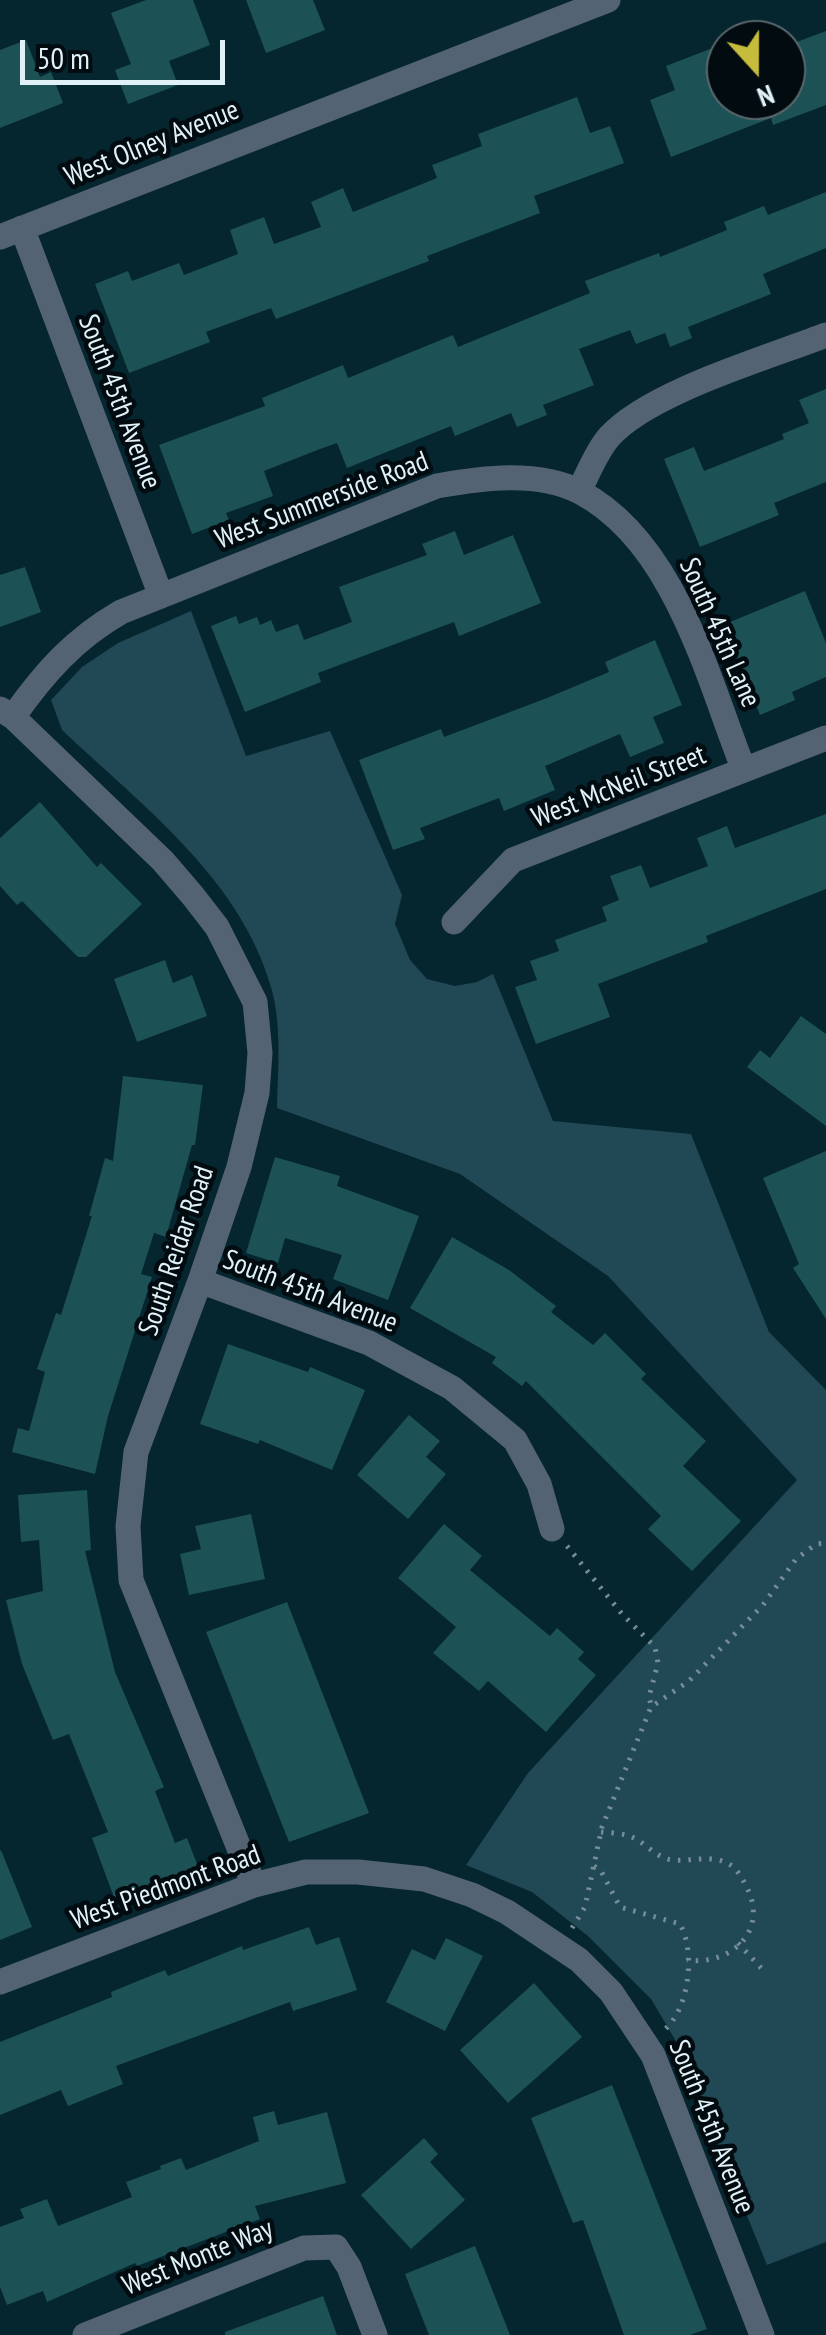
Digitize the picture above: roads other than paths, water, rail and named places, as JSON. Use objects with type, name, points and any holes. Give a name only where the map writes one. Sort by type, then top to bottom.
[{"type":"street","name":"West Olney Avenue","points":[[11,232],[608,0]]},
{"type":"street","name":"South 45th Avenue","points":[[11,232],[161,596]]},
{"type":"street","points":[[579,492],[607,439],[658,400],[826,335]]},
{"type":"street","name":"West Summerside Road","points":[[7,713],[91,630],[121,612],[436,486],[476,478],[518,478],[579,492]]},
{"type":"street","name":"South 45th Lane","points":[[579,492],[628,528],[661,570],[677,598],[744,770]]},
{"type":"street","name":"South Reidar Road","points":[[7,713],[183,884],[217,926],[254,1002],[260,1053],[257,1093],[239,1167],[136,1452],[128,1526],[131,1580],[254,1885]]},
{"type":"street","name":"West McNeil Street","points":[[454,922],[513,860],[826,738]]},
{"type":"street","name":"South 45th Avenue","points":[[200,1281],[369,1343],[452,1388],[516,1440],[539,1484],[552,1529]]},
{"type":"street","name":"West Piedmont Road","points":[[0,1982],[254,1885],[306,1872],[358,1872]]},
{"type":"street","name":"South 45th Avenue","points":[[358,1872],[424,1880],[472,1895],[507,1912],[579,1960],[611,1992],[653,2056],[762,2335]]},
{"type":"street","name":"West Monte Way","points":[[85,2335],[304,2248],[336,2247],[349,2266],[375,2335]]}]
